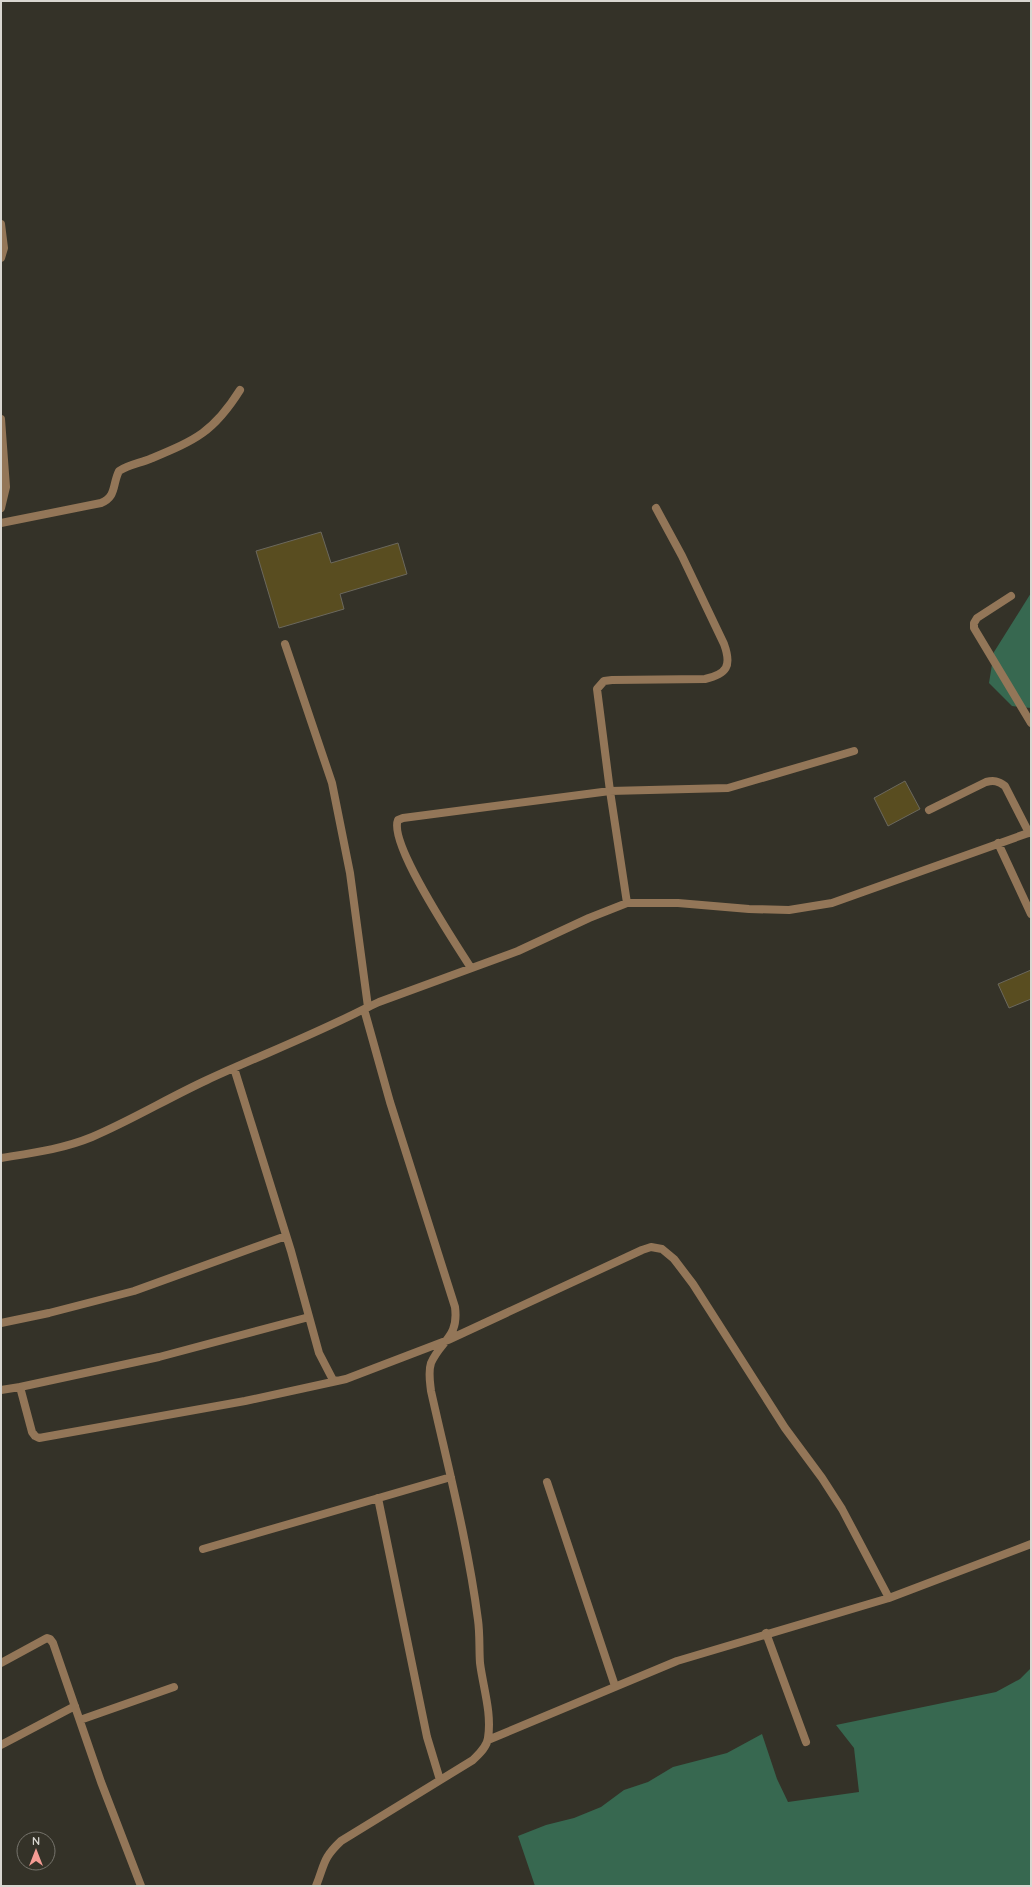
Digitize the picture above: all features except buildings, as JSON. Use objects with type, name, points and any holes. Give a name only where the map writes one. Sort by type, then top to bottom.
[{"type":"street","points":[[1,224],[4,248],[1,258]]},
{"type":"street","points":[[1,523],[101,503],[108,500],[112,495],[119,471],[182,446],[200,436],[215,424],[240,390]]},
{"type":"street","points":[[1,419],[6,487],[1,508]]},
{"type":"street","points":[[627,903],[597,689],[604,681],[612,680],[705,679],[716,676],[724,671],[728,663],[728,656],[724,644],[682,556],[656,508]]},
{"type":"street","points":[[1011,596],[977,618],[974,623],[974,628],[1031,723]]},
{"type":"street","points":[[285,644],[332,783],[350,873],[366,1008],[390,1102],[455,1307],[456,1316],[454,1330],[436,1354],[431,1364],[431,1391],[463,1533],[477,1614],[480,1663],[487,1707],[488,1740],[482,1751],[473,1760],[337,1845],[329,1852],[316,1886]]},
{"type":"street","points":[[471,968],[405,856],[397,834],[396,826],[398,820],[610,790],[728,788],[854,751]]},
{"type":"street","points":[[1,1158],[37,1152],[92,1137],[270,1051],[323,1030],[366,1008],[518,951],[589,918],[627,903],[678,903],[749,909],[789,910],[832,903],[1030,832],[1005,786],[993,780],[929,810]]},
{"type":"street","points":[[998,843],[1031,914]]},
{"type":"street","points":[[234,1068],[324,1364],[331,1377],[337,1381]]},
{"type":"street","points":[[1,1323],[134,1291],[286,1236]]},
{"type":"street","points":[[20,1387],[32,1432],[39,1438],[245,1401],[346,1379],[448,1340],[642,1250],[651,1247],[662,1249],[674,1259],[693,1284],[785,1428],[822,1478],[842,1509],[889,1598]]},
{"type":"street","points":[[1,1390],[159,1357],[309,1316]]},
{"type":"street","points":[[203,1549],[451,1477]]},
{"type":"street","points":[[547,1482],[615,1686]]},
{"type":"street","points":[[378,1498],[427,1737],[440,1780]]},
{"type":"street","points":[[488,1740],[677,1661],[766,1633],[889,1598],[1031,1544]]},
{"type":"street","points":[[766,1633],[806,1742]]},
{"type":"street","points":[[1,1663],[41,1640],[46,1638],[50,1639],[80,1720],[100,1782],[141,1886]]},
{"type":"street","points":[[80,1720],[174,1687]]},
{"type":"street","points":[[1,1745],[75,1706]]},
{"type":"green space","points":[[1031,593],[1031,708],[1012,706],[989,683],[994,652]]},
{"type":"green space","points":[[1031,1668],[1031,1886],[535,1886],[518,1836],[546,1825],[574,1818],[601,1807],[624,1790],[648,1782],[673,1767],[727,1753],[762,1734],[777,1779],[788,1802],[859,1792],[854,1748],[836,1725],[996,1692],[1020,1679]]}]
